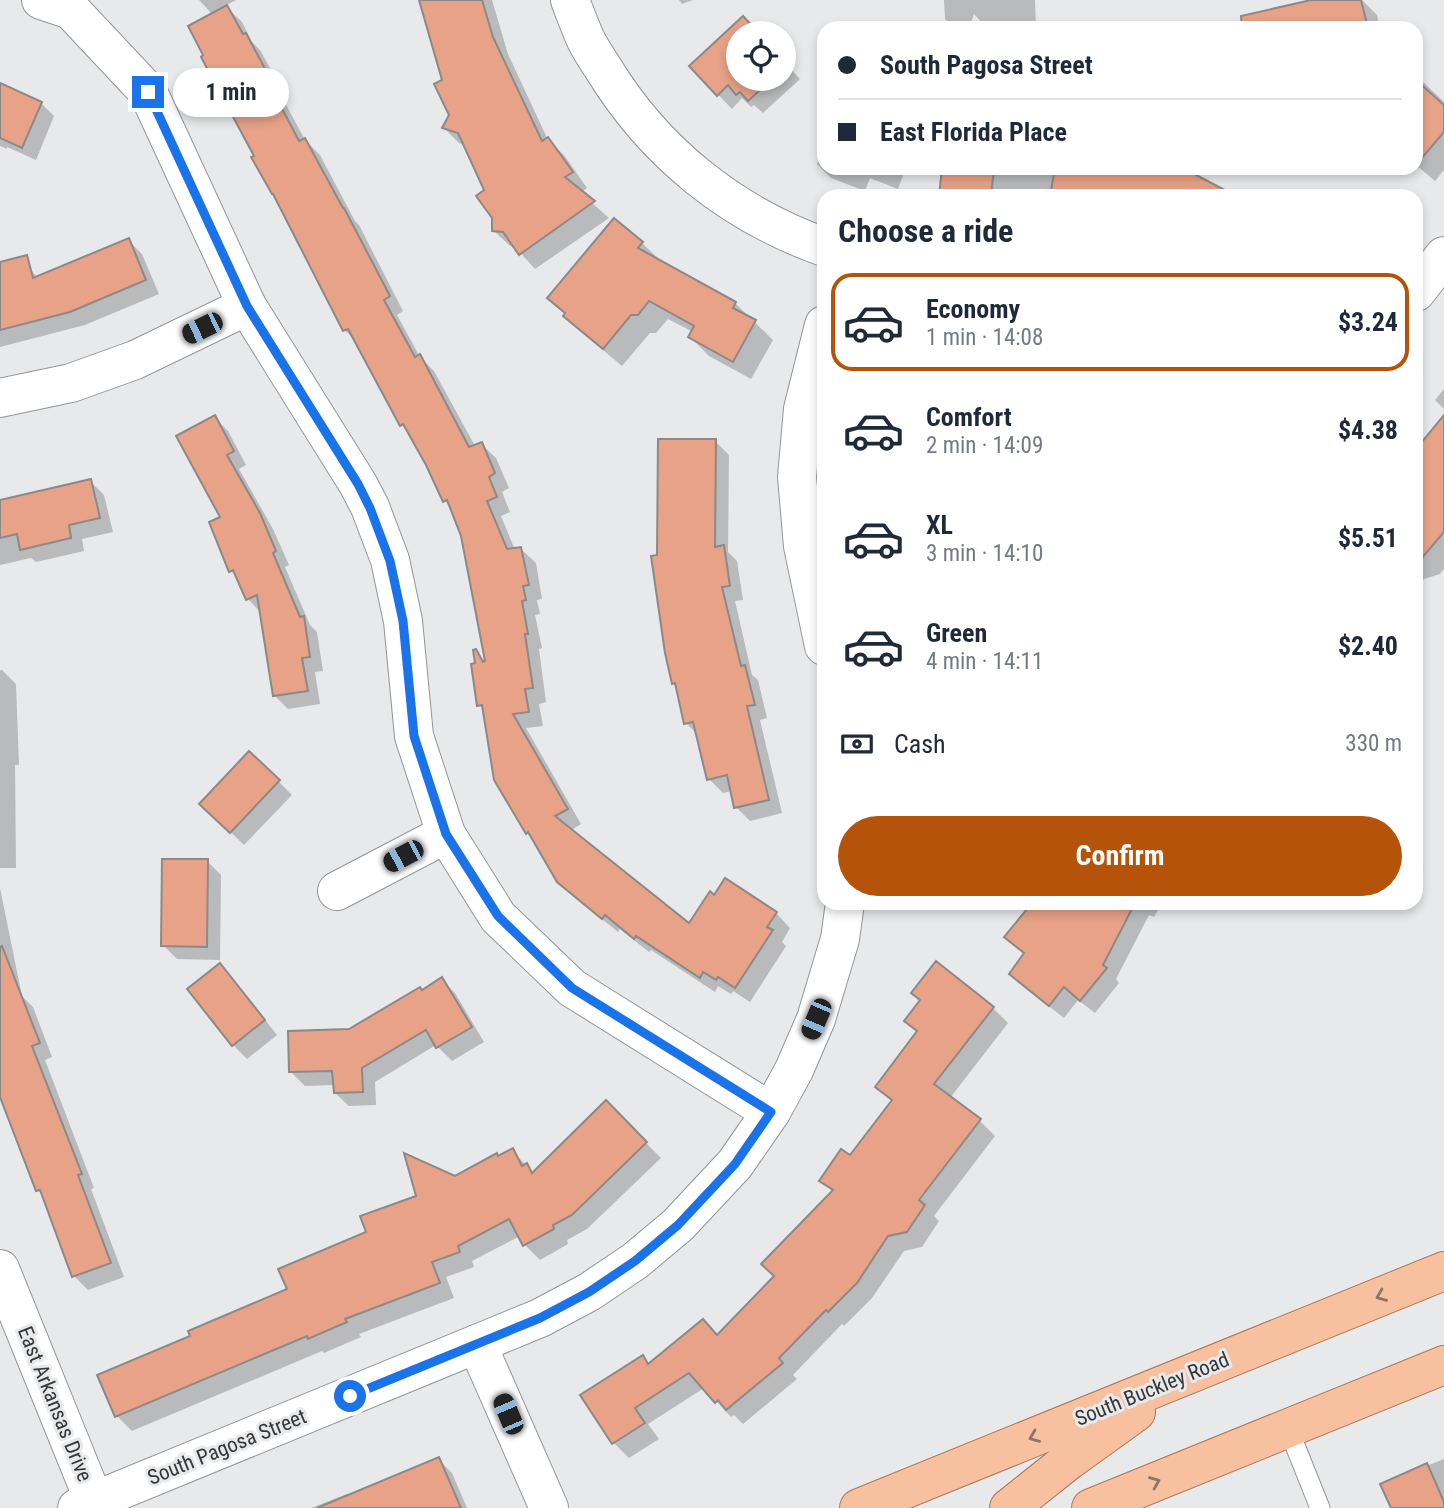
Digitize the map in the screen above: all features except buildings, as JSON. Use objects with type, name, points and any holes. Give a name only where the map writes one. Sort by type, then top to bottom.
[{"type":"main road","name":"South Buckley Road","points":[[859,1508],[920,1497],[1189,1374],[1444,1271]]},
{"type":"main road","points":[[1368,1396],[1444,1340]]},
{"type":"main road","points":[[1091,1508],[1444,1365]]},
{"type":"main road","points":[[1009,1508],[1068,1461],[1189,1374]]},
{"type":"street","points":[[41,0],[71,10],[148,92],[247,306],[358,484],[370,508],[390,561],[403,621],[414,736],[446,834],[498,916],[572,988],[771,1112]]},
{"type":"street","points":[[570,0],[587,41],[620,96],[662,146],[710,188],[765,222],[817,245]]},
{"type":"street","points":[[1423,283],[1444,256]]},
{"type":"street","points":[[0,398],[71,383],[135,360],[247,306]]},
{"type":"street","points":[[817,353],[803,409],[797,477],[803,546],[817,613]]},
{"type":"street","points":[[337,891],[446,834]]},
{"type":"street","name":"South Pagosa Street","points":[[85,1504],[540,1318],[589,1292],[635,1261],[678,1225],[735,1164],[771,1112],[794,1070],[816,1019],[840,939],[844,910]]},
{"type":"street","name":"East Arkansas Drive","points":[[0,1269],[85,1504]]},
{"type":"street","points":[[477,1344],[549,1508]]},
{"type":"lane","points":[[1288,1428],[1320,1508]]},
{"type":"route","points":[[148,92],[247,306],[358,484],[370,508],[390,561],[403,621],[414,736],[446,834],[498,916],[572,988],[771,1112],[735,1164],[678,1225],[635,1261],[589,1292],[540,1318],[350,1396]]}]
